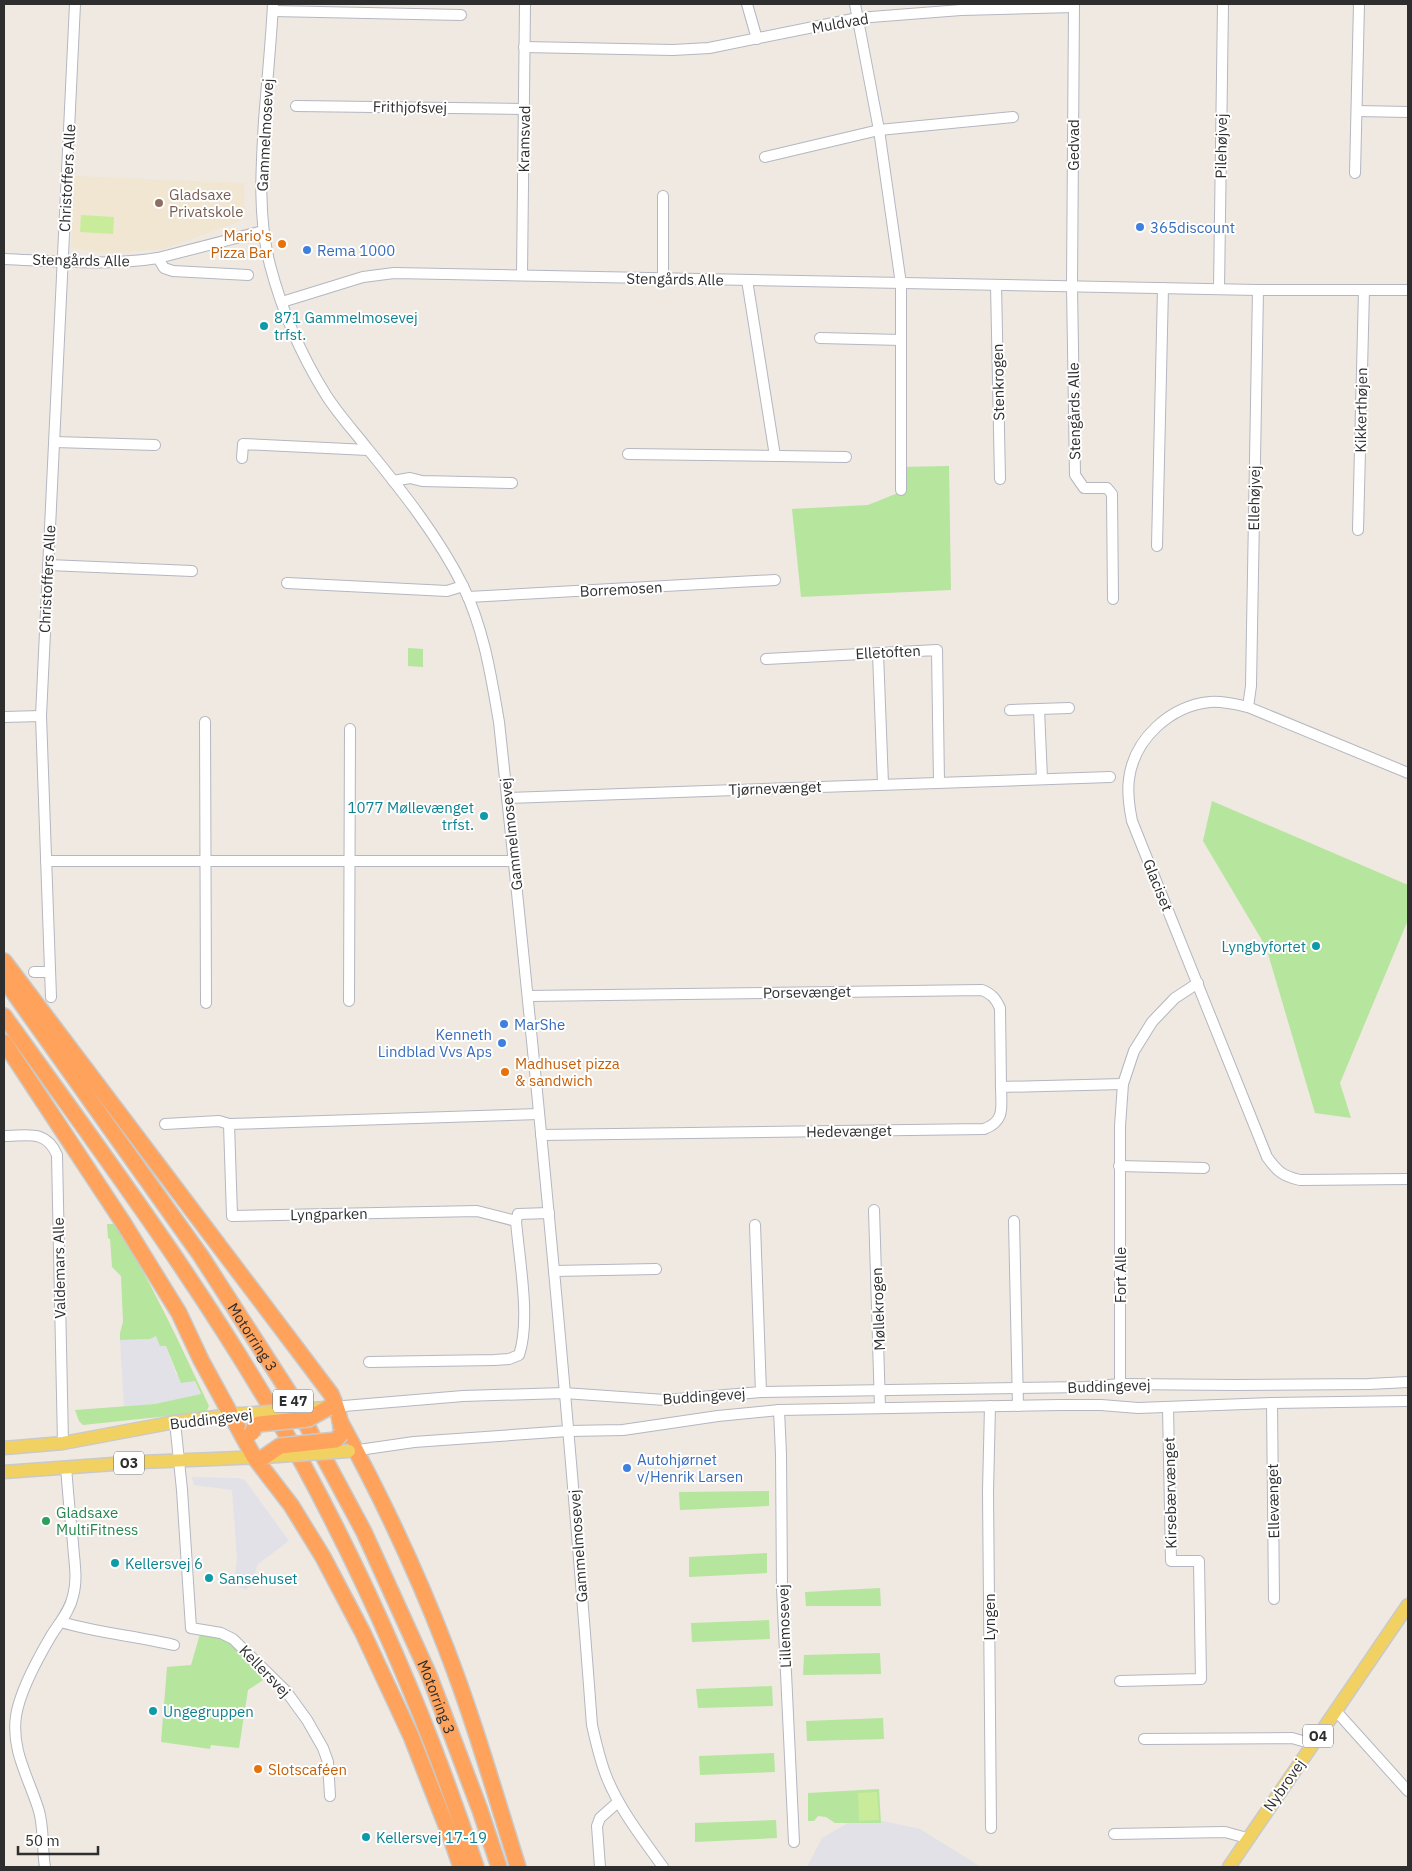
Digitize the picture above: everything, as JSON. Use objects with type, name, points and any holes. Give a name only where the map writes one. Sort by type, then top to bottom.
[{"type":"highway","points":[[4,961],[331,1394],[337,1418],[415,1573],[446,1648],[468,1709],[518,1867]]},
{"type":"highway","name":"Motorring 3","points":[[4,979],[201,1256],[290,1394],[364,1532],[429,1675],[480,1810],[499,1867]]},
{"type":"highway","name":"Motorring 3","points":[[4,1016],[164,1239],[232,1344],[303,1465],[355,1567],[406,1678],[453,1796],[476,1867]]},
{"type":"highway","points":[[4,1042],[124,1224],[179,1313],[201,1360],[237,1415],[259,1457],[323,1557],[363,1634],[411,1736],[461,1867]]},
{"type":"highway","points":[[259,1457],[252,1433],[255,1426],[259,1424],[337,1418]]},
{"type":"highway","points":[[259,1457],[280,1446],[336,1440],[337,1418]]},
{"type":"main road","name":"Buddingevej","points":[[4,1448],[63,1443],[175,1422],[237,1415],[337,1418]]},
{"type":"main road","name":"Buddingevej","points":[[4,1472],[352,1451]]},
{"type":"main road","name":"Nybrovej","points":[[1229,1867],[1247,1838],[1408,1608]]},
{"type":"street","name":"Christoffers Alle","points":[[51,996],[41,716],[75,4]]},
{"type":"street","name":"Kramsvad","points":[[522,275],[525,4]]},
{"type":"street","points":[[747,4],[757,38]]},
{"type":"street","points":[[855,4],[880,130],[901,284],[901,490]]},
{"type":"street","name":"Pilehøjvej","points":[[1218,289],[1224,4]]},
{"type":"street","points":[[1355,173],[1359,4]]},
{"type":"street","name":"Muldvad","points":[[524,47],[677,50],[709,48],[858,18],[961,10],[1074,6]]},
{"type":"street","name":"Gedvad","points":[[1072,286],[1074,6]]},
{"type":"street","points":[[273,8],[460,15]]},
{"type":"street","name":"Gammelmosevej","points":[[273,8],[260,179],[263,230],[270,265],[282,302],[301,349],[326,395],[430,530],[463,586],[483,640],[491,672],[499,722],[528,996],[554,1271],[592,1725],[598,1754],[618,1802],[663,1867]]},
{"type":"street","name":"Frithjofsvej","points":[[296,106],[524,109]]},
{"type":"street","points":[[1356,111],[1408,112]]},
{"type":"street","points":[[765,157],[880,130],[1014,117]]},
{"type":"street","points":[[663,196],[663,278]]},
{"type":"street","name":"Stengårds Alle","points":[[4,258],[110,264],[158,258],[263,230]]},
{"type":"street","points":[[158,258],[164,268],[173,271],[248,275]]},
{"type":"street","name":"Stengårds Alle","points":[[282,302],[363,277],[394,273],[1258,290],[1408,290]]},
{"type":"street","points":[[747,280],[775,456]]},
{"type":"street","name":"Stenkrogen","points":[[996,285],[1000,479]]},
{"type":"street","name":"Stengårds Alle","points":[[1072,286],[1075,475],[1084,488],[1107,488],[1112,494],[1113,599]]},
{"type":"street","points":[[1157,546],[1163,288]]},
{"type":"street","name":"Ellehøjvej","points":[[1248,706],[1251,686],[1258,290]]},
{"type":"street","name":"Kikkerthøjen","points":[[1358,530],[1364,290]]},
{"type":"street","points":[[820,338],[901,340]]},
{"type":"street","points":[[55,442],[155,445]]},
{"type":"street","points":[[242,458],[243,444],[368,450]]},
{"type":"street","points":[[628,454],[846,458]]},
{"type":"street","points":[[393,482],[410,478],[422,481],[512,483]]},
{"type":"street","points":[[48,565],[192,571]]},
{"type":"street","name":"Borremosen","points":[[468,597],[775,580]]},
{"type":"street","points":[[288,583],[447,591],[463,586]]},
{"type":"street","name":"Elletoften","points":[[766,659],[937,650],[939,782]]},
{"type":"street","points":[[878,653],[883,784]]},
{"type":"street","name":"Glaciset","points":[[1408,773],[1248,706],[1229,702],[1209,702],[1190,706],[1156,726],[1144,741],[1134,759],[1129,778],[1128,799],[1132,820],[1267,1157],[1276,1169],[1287,1177],[1300,1180],[1408,1179]]},
{"type":"street","points":[[1010,710],[1069,708]]},
{"type":"street","points":[[1039,709],[1042,779]]},
{"type":"street","points":[[4,717],[41,716]]},
{"type":"street","points":[[206,722],[206,1003]]},
{"type":"street","points":[[349,1001],[350,729]]},
{"type":"street","name":"Tjørnevænget","points":[[507,798],[1110,777]]},
{"type":"street","points":[[46,861],[514,861]]},
{"type":"street","points":[[34,972],[50,972]]},
{"type":"street","name":"Fort Alle","points":[[1120,1384],[1120,1126],[1123,1084],[1134,1051],[1152,1022],[1175,998],[1198,983]]},
{"type":"street","name":"Porsevænget","points":[[528,996],[982,990],[990,993],[996,999],[1000,1008],[1001,1087]]},
{"type":"street","points":[[1001,1087],[1123,1084]]},
{"type":"street","name":"Hedevænget","points":[[541,1135],[984,1129],[993,1126],[999,1120],[1001,1112],[1001,1087]]},
{"type":"street","points":[[165,1124],[219,1121],[230,1124],[539,1114]]},
{"type":"street","name":"Lyngparken","points":[[230,1124],[232,1216],[477,1210],[516,1221]]},
{"type":"street","name":"Valdemars Alle","points":[[4,1136],[40,1136],[50,1142],[57,1155],[63,1443]]},
{"type":"street","points":[[1120,1166],[1204,1168]]},
{"type":"street","name":"Møllekrogen","points":[[874,1210],[880,1407]]},
{"type":"street","points":[[369,1362],[494,1360],[510,1359],[519,1355],[523,1344],[523,1302],[516,1221],[518,1214],[548,1212]]},
{"type":"street","points":[[1014,1222],[1018,1406]]},
{"type":"street","points":[[755,1225],[761,1392]]},
{"type":"street","points":[[554,1271],[656,1269]]},
{"type":"street","name":"Buddingevej","points":[[337,1418],[463,1396],[564,1393],[665,1400],[761,1392],[1018,1389],[1120,1384],[1272,1385],[1408,1382]]},
{"type":"street","name":"Buddingevej","points":[[352,1451],[414,1442],[568,1431],[623,1430],[718,1416],[779,1410],[1101,1405],[1138,1408],[1272,1403],[1408,1401]]},
{"type":"street","name":"Ellevænget","points":[[1272,1403],[1274,1599]]},
{"type":"street","name":"Lyngen","points":[[990,1406],[988,1491],[991,1828]]},
{"type":"street","name":"Kirsebærvænget","points":[[1120,1681],[1201,1680],[1199,1560],[1171,1561],[1168,1407]]},
{"type":"street","name":"Lillemosevej","points":[[779,1410],[782,1588],[794,1842]]},
{"type":"street","name":"Kellersvej","points":[[175,1422],[191,1628],[221,1633],[233,1638],[286,1691],[307,1720],[323,1748],[328,1762],[330,1796]]},
{"type":"street","points":[[45,1867],[40,1812],[18,1755],[15,1734],[16,1715],[22,1696],[36,1664],[52,1634],[61,1622],[73,1597],[76,1578],[66,1467]]},
{"type":"street","points":[[61,1622],[82,1629],[144,1638],[174,1645]]},
{"type":"street","points":[[1336,1711],[1408,1791]]},
{"type":"street","points":[[1144,1739],[1292,1738],[1313,1744]]},
{"type":"street","points":[[600,1867],[597,1826],[600,1818],[618,1802]]},
{"type":"street","points":[[1114,1834],[1226,1832],[1247,1838]]},
{"type":"shaded area","name":"Gladsaxe Privatskole","points":[[74,176],[244,183],[245,218],[163,249],[107,253],[71,248]]},
{"type":"shaded area","points":[[156,1336],[166,1346],[176,1374],[195,1381],[201,1395],[155,1404],[124,1407],[120,1340],[149,1339]]},
{"type":"shaded area","points":[[192,1477],[239,1478],[245,1480],[289,1541],[258,1564],[250,1586],[246,1590],[240,1588],[235,1576],[237,1559],[232,1490],[194,1485]]},
{"type":"shaded area","points":[[860,1816],[920,1829],[981,1867],[807,1867],[822,1838]]},
{"type":"green space","points":[[81,215],[114,217],[113,234],[80,232]]},
{"type":"green space","points":[[949,466],[951,590],[801,597],[792,509],[868,505],[898,493],[898,467]]},
{"type":"green space","points":[[408,648],[423,649],[423,667],[408,666]]},
{"type":"green space","points":[[1212,801],[1408,885],[1408,920],[1340,1083],[1351,1118],[1315,1113],[1266,947],[1203,841]]},
{"type":"green space","points":[[107,1224],[115,1224],[153,1290],[209,1406],[206,1412],[83,1425],[79,1421],[75,1410],[155,1404],[201,1394],[195,1381],[181,1383],[166,1346],[160,1346],[156,1336],[150,1339],[120,1340],[123,1322],[121,1276],[112,1267]]},
{"type":"green space","points":[[769,1491],[769,1506],[680,1510],[679,1492]]},
{"type":"green space","points":[[767,1553],[767,1573],[689,1577],[689,1557]]},
{"type":"green space","points":[[880,1588],[881,1606],[806,1606],[805,1592]]},
{"type":"green space","points":[[769,1620],[770,1639],[692,1642],[691,1623]]},
{"type":"green space","points":[[200,1634],[228,1640],[260,1671],[263,1680],[248,1690],[239,1748],[211,1745],[210,1749],[161,1742],[167,1667],[191,1665]]},
{"type":"green space","points":[[880,1653],[881,1674],[803,1675],[804,1655]]},
{"type":"green space","points":[[772,1686],[773,1706],[698,1708],[696,1689]]},
{"type":"green space","points":[[883,1718],[884,1739],[807,1741],[806,1721]]},
{"type":"green space","points":[[774,1753],[775,1772],[700,1775],[699,1756]]},
{"type":"green space","points":[[879,1789],[881,1823],[835,1823],[826,1817],[818,1816],[814,1821],[808,1821],[808,1793]]},
{"type":"green space","points":[[877,1792],[879,1820],[859,1821],[858,1793]]},
{"type":"green space","points":[[776,1820],[777,1838],[695,1842],[695,1823]]},
{"type":"place","name":"Gladsaxe Privatskole","points":[[159,203]]},
{"type":"place","name":"365discount","points":[[1140,227]]},
{"type":"place","name":"Mario's Pizza Bar","points":[[282,244]]},
{"type":"place","name":"Rema 1000","points":[[307,250]]},
{"type":"place","name":"871 Gammelmosevej trfst.","points":[[264,326]]},
{"type":"place","name":"1077 Møllevænget trfst.","points":[[484,816]]},
{"type":"place","name":"Lyngbyfortet","points":[[1316,946]]},
{"type":"place","name":"MarShe","points":[[504,1024]]},
{"type":"place","name":"Kenneth Lindblad Vvs Aps","points":[[502,1043]]},
{"type":"place","name":"Madhuset pizza & sandwich","points":[[505,1072]]},
{"type":"place","name":"Autohjørnet v/Henrik Larsen","points":[[627,1468]]},
{"type":"place","name":"Gladsaxe MultiFitness","points":[[46,1521]]},
{"type":"place","name":"Kellersvej 6","points":[[115,1563]]},
{"type":"place","name":"Sansehuset","points":[[209,1578]]},
{"type":"place","name":"Ungegruppen","points":[[153,1711]]},
{"type":"place","name":"Slotscaféen","points":[[258,1769]]},
{"type":"place","name":"Kellersvej 17-19","points":[[366,1837]]}]
